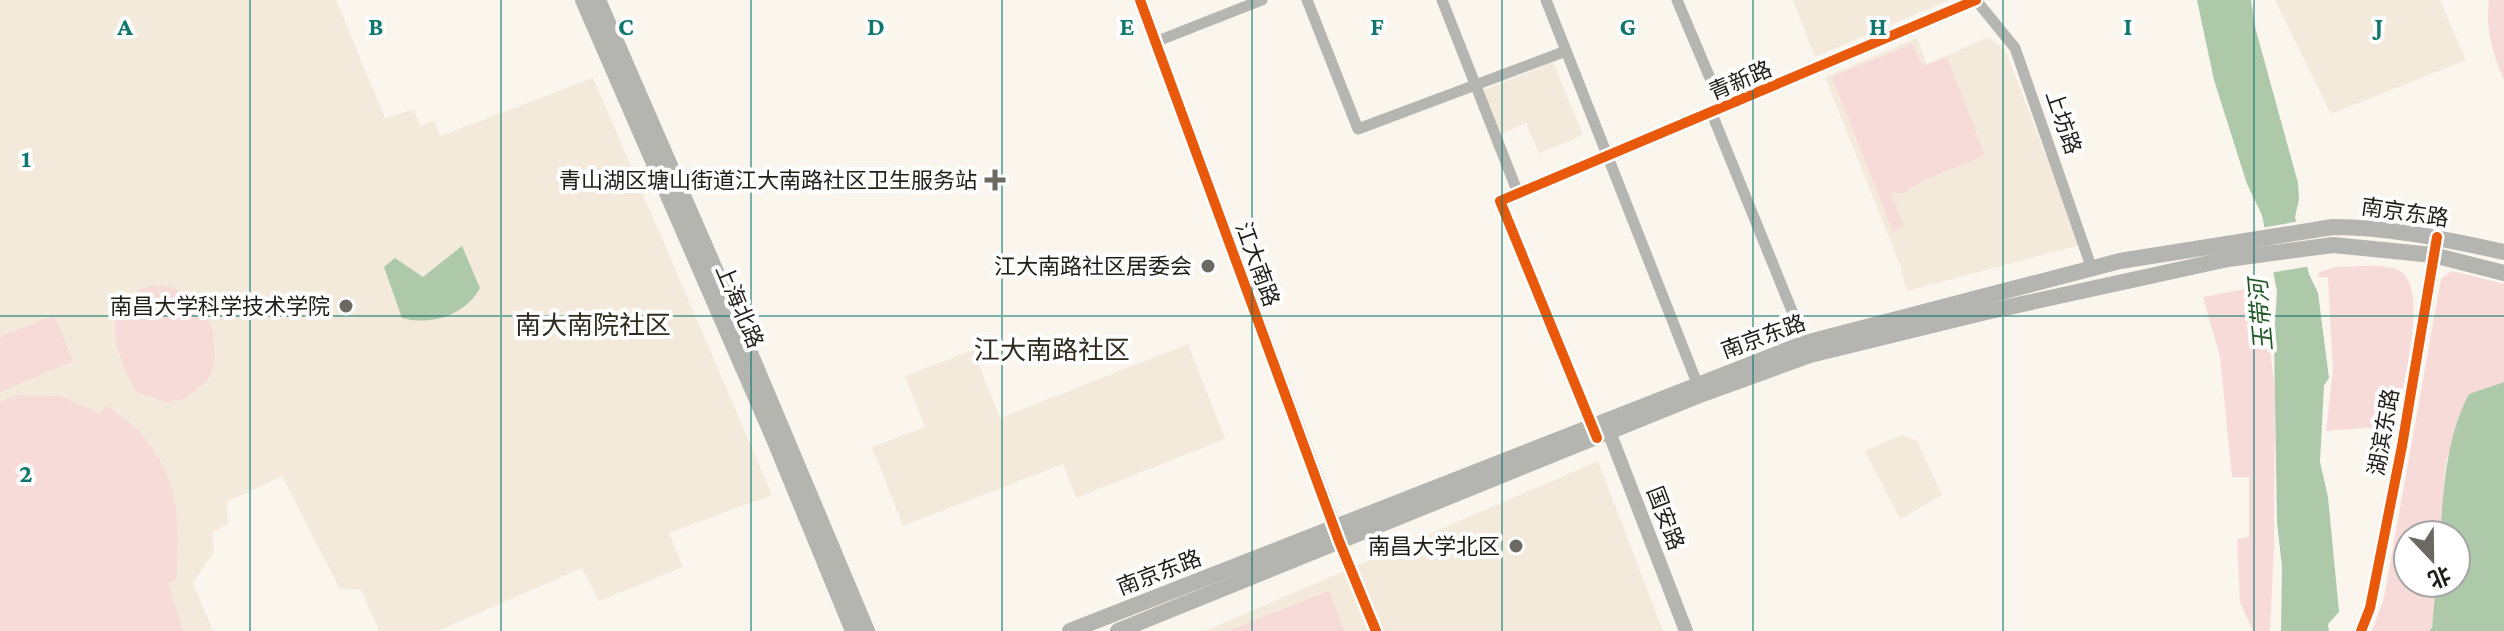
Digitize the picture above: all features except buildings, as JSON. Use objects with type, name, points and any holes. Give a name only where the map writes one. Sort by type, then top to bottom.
[{"type":"main road","name":"上海北路","points":[[583,0],[774,439],[853,631]]},
{"type":"main road","name":"上海北路","points":[[598,0],[867,631]]},
{"type":"main road","name":"南京东路","points":[[1601,429],[1697,383],[1805,343],[2120,261],[2304,231],[2359,227],[2437,237],[2504,252]]},
{"type":"main road","name":"南京东路","points":[[1070,631],[1337,534],[1601,429],[1810,355],[1986,312],[2228,259],[2307,248],[2333,245],[2433,255],[2504,273]]},
{"type":"main road","name":"南京东路","points":[[1118,631],[1337,534]]},
{"type":"street","name":"江大南路","points":[[1140,0],[1337,534]]},
{"type":"street","points":[[1155,42],[1262,0]]},
{"type":"street","points":[[1307,0],[1358,129],[1566,51]]},
{"type":"street","points":[[1442,0],[1518,193],[1500,201],[1601,429]]},
{"type":"street","points":[[1546,0],[1697,383]]},
{"type":"street","points":[[1677,0],[1805,343]]},
{"type":"street","name":"青新路","points":[[1518,193],[1976,0]]},
{"type":"street","name":"上坊路","points":[[1976,0],[2015,48],[2092,269]]},
{"type":"street","name":"湖滨东路","points":[[2361,631],[2370,608],[2402,446],[2437,237]]},
{"type":"street","name":"国安路","points":[[1601,429],[1686,631]]},
{"type":"street","points":[[1337,534],[1376,631]]},
{"type":"shaded area","name":"南昌大学科学技术学院","points":[[0,0],[336,0],[385,118],[414,109],[420,126],[434,120],[440,136],[593,78],[772,495],[669,533],[683,567],[599,601],[582,568],[438,631],[379,631],[361,590],[340,589],[282,476],[227,502],[228,523],[212,533],[214,552],[193,583],[213,631],[0,631]]},
{"type":"shaded area","points":[[1793,0],[1949,0],[1815,57]]},
{"type":"shaded area","points":[[2197,0],[2251,0],[2255,27],[2298,183],[2299,199],[2295,217],[2309,274],[2318,293],[2329,378],[2324,385],[2320,462],[2328,497],[2339,612],[2328,624],[2329,631],[2281,631],[2282,567],[2277,522],[2274,339],[2277,291],[2262,215],[2247,184],[2214,80]]},
{"type":"shaded area","points":[[2275,0],[2440,0],[2466,60],[2331,114]]},
{"type":"shaded area","points":[[2489,0],[2504,0],[2504,80],[2491,41]]},
{"type":"shaded area","points":[[1989,37],[2006,52],[2080,245],[1907,291],[1900,265],[1825,77],[1917,38],[1927,64]]},
{"type":"shaded area","points":[[1912,44],[1923,66],[1947,57],[1985,155],[1927,179],[1903,193],[1891,192],[1904,227],[1893,232],[1832,77]]},
{"type":"shaded area","points":[[1553,62],[1583,135],[1539,153],[1526,123],[1497,135],[1479,92]]},
{"type":"shaded area","points":[[462,246],[480,288],[474,297],[447,316],[425,320],[402,318],[384,267],[395,258],[423,277]]},
{"type":"shaded area","points":[[2334,267],[2389,267],[2407,278],[2412,293],[2412,337],[2397,417],[2391,426],[2326,431],[2333,371],[2328,277],[2319,277],[2318,273]]},
{"type":"shaded area","points":[[2452,271],[2504,284],[2504,382],[2469,394],[2446,462],[2441,519],[2398,519],[2441,279]]},
{"type":"shaded area","points":[[152,285],[173,287],[205,314],[213,330],[215,362],[208,380],[185,399],[165,402],[135,391],[121,360],[115,330],[116,316],[122,304],[134,293]]},
{"type":"shaded area","points":[[2262,286],[2275,390],[2274,547],[2270,631],[2253,631],[2240,602],[2237,539],[2249,537],[2249,477],[2232,477],[2220,356],[2203,297]]},
{"type":"shaded area","points":[[54,315],[73,361],[0,392],[0,337]]},
{"type":"shaded area","points":[[1188,344],[1225,439],[1076,498],[1063,464],[903,526],[872,447],[925,427],[905,376],[973,350],[1000,418]]},
{"type":"shaded area","points":[[2504,382],[2504,631],[2429,631],[2432,628],[2435,599],[2472,599],[2472,519],[2441,519],[2447,463],[2455,428],[2469,394]]},
{"type":"shaded area","points":[[18,395],[60,396],[100,413],[107,405],[137,429],[157,455],[166,472],[176,506],[176,580],[168,583],[183,631],[0,631],[0,402]]},
{"type":"shaded area","points":[[1901,435],[1917,441],[1942,495],[1900,519],[1865,451]]},
{"type":"shaded area","name":"南昌大学北区","points":[[1598,461],[1663,631],[1205,631]]},
{"type":"shaded area","points":[[2392,553],[2392,599],[2435,599],[2432,628],[2429,631],[2372,631],[2384,598]]},
{"type":"shaded area","points":[[1329,591],[1344,631],[1228,631]]},
{"type":"pier","points":[[2300,221],[2311,266],[2269,273],[2261,228]]},
{"type":"cycle path","points":[[1140,0],[1339,541],[1376,631]]},
{"type":"cycle path","points":[[1597,438],[1500,201],[1976,0]]},
{"type":"cycle path","points":[[2361,631],[2370,608],[2402,446],[2437,237]]},
{"type":"place","name":"青山湖区塘山街道江大南路社区卫生服务站","points":[[995,180]]},
{"type":"place","name":"江大南路社区居委会","points":[[1208,266]]},
{"type":"place","name":"南昌大学科学技术学院","points":[[346,306]]},
{"type":"place","name":"南昌大学北区","points":[[1516,546]]},
{"type":"district","name":"南大南院社区","points":[[593,325]]},
{"type":"district","name":"江大南路社区","points":[[1052,350]]},
{"type":"water label","name":"玉带河","points":[[2261,315]]}]
